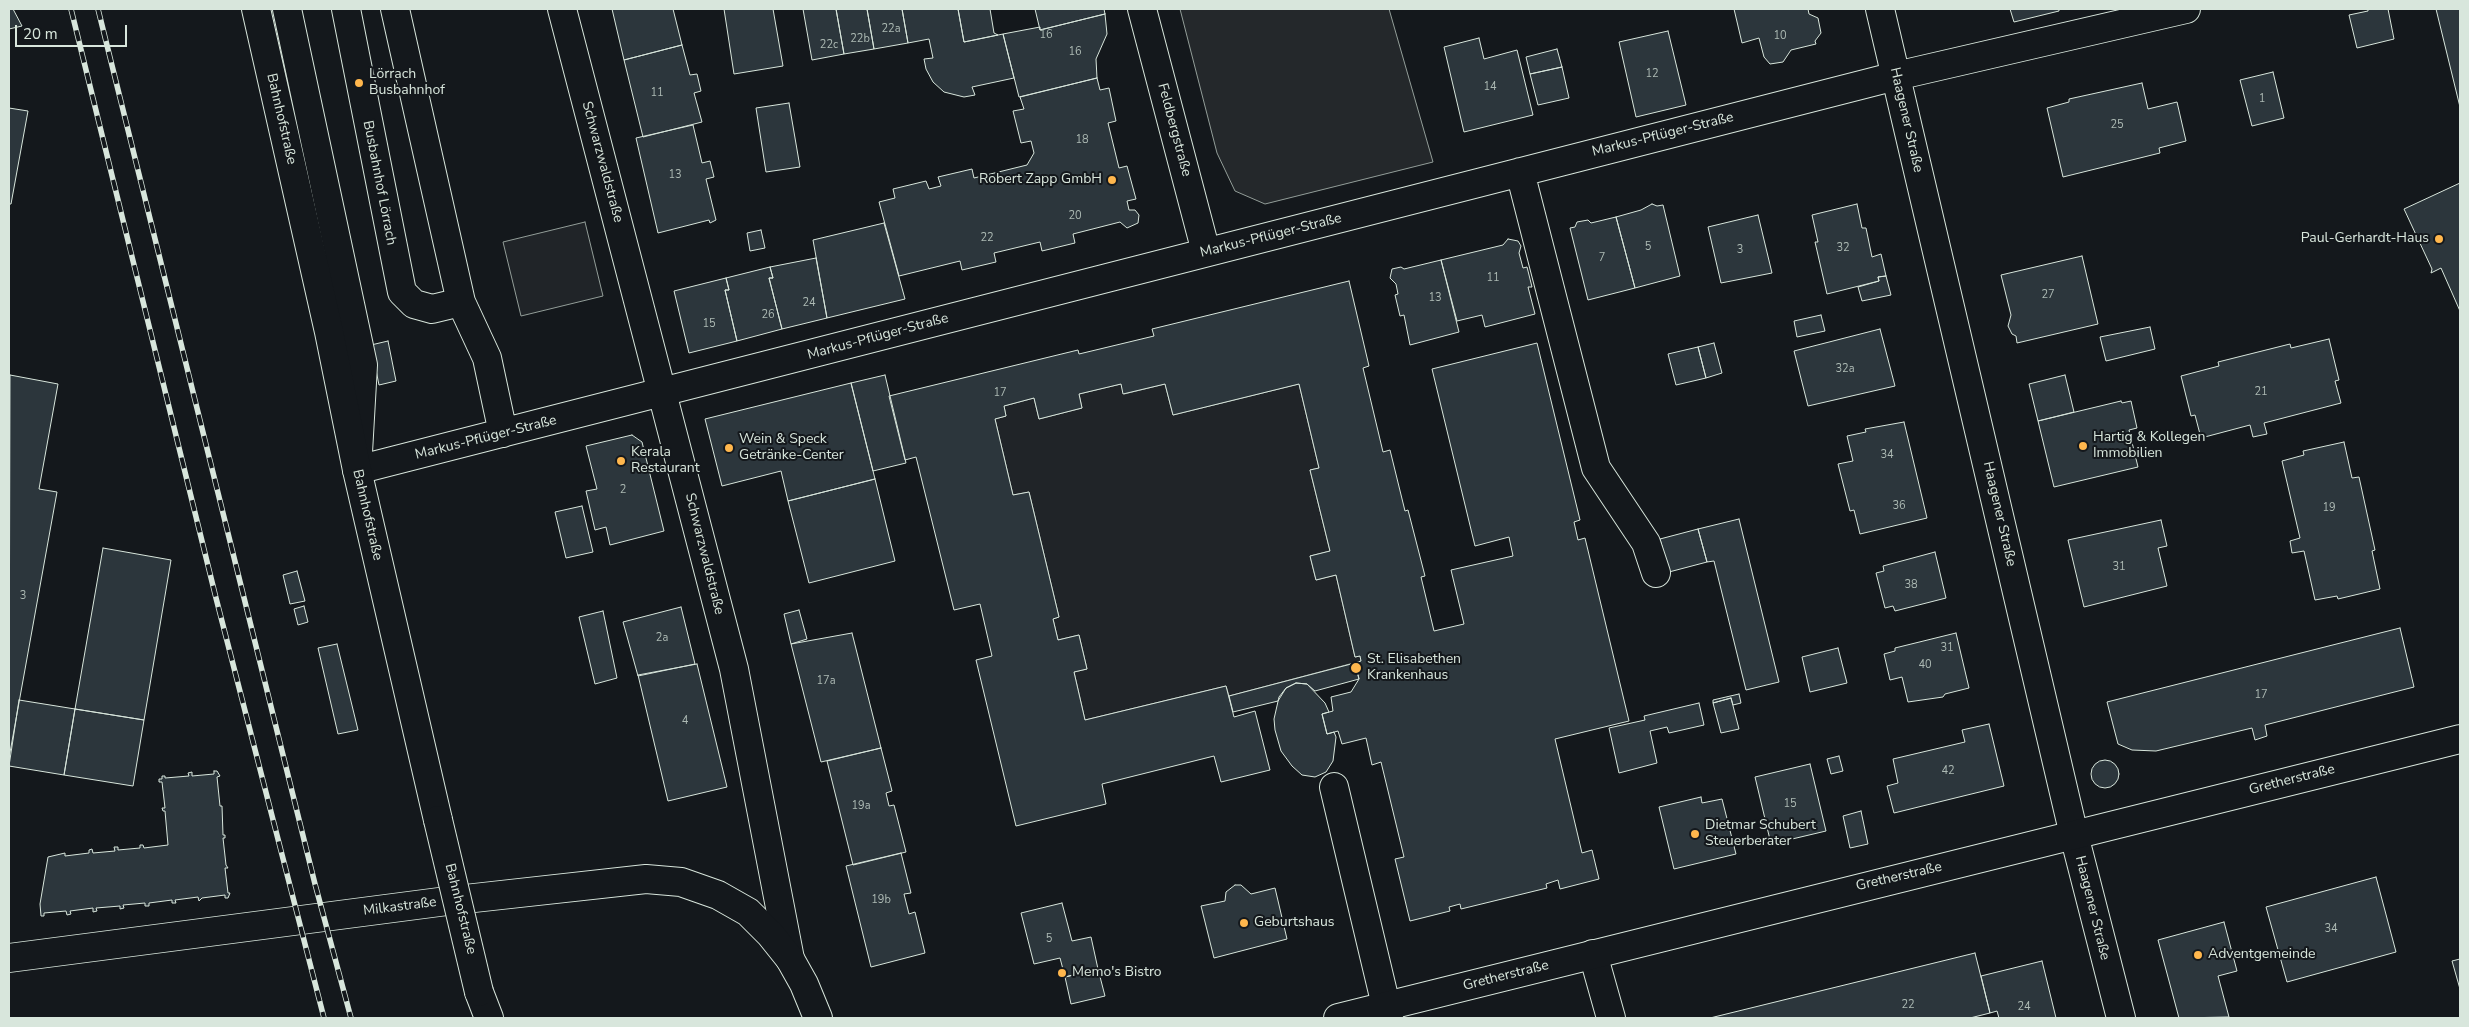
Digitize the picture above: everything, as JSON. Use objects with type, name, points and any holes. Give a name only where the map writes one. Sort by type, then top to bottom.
[{"type":"street","name":"Bahnhofstraße","points":[[256,9],[329,332],[357,470],[479,992],[489,1018]]},
{"type":"street","points":[[287,9],[363,364],[357,470]]},
{"type":"street","name":"Busbahnhof Lörrach","points":[[346,9],[402,292],[414,304],[432,309],[461,302]]},
{"type":"street","points":[[395,9],[461,302],[486,358],[503,434]]},
{"type":"street","name":"Schwarzwaldstraße","points":[[562,9],[734,669],[790,959]]},
{"type":"street","name":"Feldbergstraße","points":[[1142,9],[1206,252]]},
{"type":"street","name":"Haagener Straße","points":[[1880,9],[2074,835],[2121,1018]]},
{"type":"street","name":"Markus-Pflüger-Straße","points":[[357,470],[1896,76],[2186,9]]},
{"type":"street","points":[[1520,172],[1596,468],[1646,543],[1656,573]]},
{"type":"street","name":"Gretherstraße","points":[[1338,1018],[1388,1012],[1593,954],[2460,739]]},
{"type":"street","points":[[1334,786],[1388,1012]]},
{"type":"street","name":"Milkastraße","points":[[9,958],[447,901],[646,879],[681,882],[718,895],[748,912],[770,934],[790,959],[804,984],[818,1018]]},
{"type":"street","points":[[1593,954],[1611,1018]]},
{"type":"shaded area","points":[[1180,9],[1389,9],[1433,162],[1265,204],[1235,191],[1217,153]]},
{"type":"shaded area","points":[[585,222],[603,296],[521,316],[503,242]]},
{"type":"shaded area","points":[[1121,384],[1124,394],[1165,384],[1173,415],[1299,384],[1319,468],[1310,470],[1330,551],[1310,556],[1316,580],[1336,575],[1355,657],[1360,656],[1361,661],[1229,696],[1226,686],[1085,720],[1074,672],[1087,669],[1079,635],[1058,640],[1053,619],[1059,617],[1029,492],[1013,495],[995,419],[1006,416],[1004,406],[1034,398],[1039,419],[1082,408],[1079,394]]},
{"type":"building","points":[[9,9],[13,9],[22,26],[9,29]]},
{"type":"building","points":[[612,9],[673,9],[682,45],[624,60]]},
{"type":"building","points":[[724,9],[773,9],[783,66],[734,74]]},
{"type":"building","points":[[803,9],[836,9],[844,54],[812,60]]},
{"type":"building","points":[[836,9],[867,9],[874,49],[844,54]]},
{"type":"building","points":[[867,9],[902,9],[908,43],[874,49]]},
{"type":"building","points":[[902,9],[958,9],[964,42],[1003,34],[1014,78],[972,87],[975,95],[964,97],[944,92],[933,82],[926,69],[924,59],[933,58],[929,39],[908,43]]},
{"type":"building","points":[[958,9],[990,9],[994,33],[998,35],[964,42]]},
{"type":"building","points":[[1035,9],[1104,9],[1105,14],[1040,30]]},
{"type":"building","points":[[1734,9],[1808,9],[1809,14],[1818,18],[1821,33],[1815,41],[1816,44],[1791,50],[1783,62],[1770,64],[1764,57],[1759,38],[1742,43]]},
{"type":"building","points":[[2010,9],[2059,9],[2059,11],[2014,22]]},
{"type":"building","points":[[2368,9],[2388,9],[2394,39],[2357,48],[2349,15],[2368,11]]},
{"type":"building","points":[[2436,9],[2460,9],[2460,107]]},
{"type":"building","points":[[1105,14],[1107,34],[1096,59],[1097,78],[1019,97],[1003,34],[1040,27],[1040,30]]},
{"type":"building","points":[[1668,31],[1686,105],[1636,117],[1619,42]]},
{"type":"building","points":[[1479,38],[1484,59],[1517,50],[1533,115],[1464,132],[1444,47]]},
{"type":"building","points":[[682,45],[690,75],[697,74],[701,91],[694,93],[702,122],[643,137],[624,60]]},
{"type":"building","points":[[1557,49],[1562,67],[1530,74],[1526,57]]},
{"type":"building","points":[[1562,67],[1569,98],[1538,105],[1530,74]]},
{"type":"building","points":[[2273,72],[2284,118],[2252,126],[2240,80]]},
{"type":"building","points":[[1097,78],[1100,90],[1109,88],[1116,121],[1108,123],[1119,168],[1127,166],[1136,199],[1127,201],[1129,210],[1135,210],[1139,215],[1138,223],[1127,228],[1120,222],[1073,234],[1075,243],[1042,251],[1040,242],[994,253],[996,262],[962,270],[960,261],[899,276],[879,202],[895,198],[893,189],[926,181],[929,189],[941,186],[938,177],[972,169],[974,178],[1027,165],[1034,153],[1031,141],[1021,143],[1013,111],[1024,109],[1020,97]]},
{"type":"building","points":[[2142,83],[2148,109],[2177,102],[2186,141],[2159,148],[2160,153],[2063,177],[2047,108],[2069,102],[2069,99]]},
{"type":"building","points":[[789,103],[800,167],[766,172],[756,108]]},
{"type":"building","points":[[9,108],[28,111],[11,204],[9,204]]},
{"type":"building","points":[[693,125],[702,163],[710,161],[714,177],[706,179],[716,220],[710,223],[709,220],[658,233],[636,138]]},
{"type":"building","name":"Paul-Gerhardt-Haus","points":[[2460,183],[2460,311],[2441,268],[2431,273],[2432,269],[2404,209]]},
{"type":"building","points":[[1652,204],[1657,206],[1663,205],[1680,276],[1635,288],[1616,217],[1641,210]]},
{"type":"building","points":[[1857,204],[1862,228],[1866,228],[1872,257],[1881,254],[1886,276],[1878,277],[1879,281],[1827,294],[1815,242],[1818,242],[1812,215]]},
{"type":"building","points":[[1758,215],[1772,273],[1721,283],[1708,227]]},
{"type":"building","points":[[1616,217],[1635,288],[1588,300],[1570,228],[1575,227],[1577,222],[1588,220],[1591,223]]},
{"type":"building","points":[[884,223],[905,299],[827,318],[813,240]]},
{"type":"building","points":[[761,230],[765,248],[750,251],[747,233]]},
{"type":"building","points":[[1508,239],[1518,241],[1521,246],[1519,253],[1523,268],[1527,267],[1532,287],[1528,287],[1535,314],[1485,327],[1482,315],[1457,321],[1441,260],[1503,245]]},
{"type":"building","points":[[2082,256],[2098,324],[2017,343],[2016,336],[2012,334],[2008,326],[2011,315],[2001,275]]},
{"type":"building","points":[[816,258],[827,318],[782,329],[769,278],[773,278],[770,267]]},
{"type":"building","points":[[1441,260],[1459,332],[1410,345],[1404,315],[1400,316],[1395,295],[1398,294],[1396,284],[1390,278],[1392,269],[1401,267],[1404,269]]},
{"type":"building","points":[[770,267],[773,278],[769,278],[782,329],[737,341],[725,290],[729,290],[726,278]]},
{"type":"building","points":[[1886,276],[1891,295],[1862,301],[1858,287],[1879,281],[1878,277]]},
{"type":"building","points":[[726,278],[729,290],[725,290],[737,341],[689,353],[674,291]]},
{"type":"building","points":[[1349,281],[1369,366],[1363,368],[1383,452],[1390,450],[1405,511],[1408,510],[1425,576],[1421,577],[1434,631],[1464,624],[1451,570],[1513,556],[1509,537],[1475,546],[1432,369],[1537,343],[1580,520],[1574,522],[1578,540],[1585,538],[1629,721],[1555,739],[1582,853],[1592,850],[1599,879],[1560,889],[1558,880],[1546,884],[1547,888],[1461,909],[1460,904],[1449,907],[1450,911],[1410,921],[1395,859],[1404,857],[1381,762],[1372,765],[1366,738],[1342,744],[1338,731],[1327,734],[1322,714],[1333,711],[1331,697],[1351,692],[1359,679],[1355,663],[1361,661],[1360,656],[1355,657],[1336,575],[1316,580],[1310,556],[1330,551],[1310,470],[1319,468],[1299,384],[1173,415],[1165,384],[1123,394],[1121,384],[1079,394],[1082,408],[1039,419],[1034,398],[1004,406],[1006,416],[995,419],[1013,495],[1029,492],[1059,617],[1053,619],[1058,640],[1079,635],[1087,669],[1074,672],[1085,720],[1226,686],[1234,717],[1255,711],[1270,770],[1221,782],[1214,756],[1102,784],[1106,804],[1016,826],[976,660],[992,656],[980,604],[954,610],[916,457],[905,460],[889,396],[1078,350],[1079,354],[1154,336],[1152,329]]},
{"type":"building","points":[[1821,315],[1825,331],[1797,337],[1794,321]]},
{"type":"building","points":[[2150,327],[2155,349],[2106,361],[2100,337]]},
{"type":"building","points":[[1880,329],[1895,386],[1808,406],[1794,351]]},
{"type":"building","points":[[2329,339],[2339,380],[2335,381],[2341,403],[2264,423],[2267,434],[2253,437],[2250,425],[2201,438],[2195,415],[2191,416],[2181,376],[2219,366],[2218,362],[2290,344],[2291,348]]},
{"type":"building","points":[[388,341],[396,381],[379,385],[371,345]]},
{"type":"building","points":[[1714,343],[1722,373],[1706,378],[1698,347]]},
{"type":"building","points":[[1698,347],[1706,378],[1676,385],[1668,354]]},
{"type":"building","points":[[10,375],[58,384],[39,489],[57,492],[9,758]]},
{"type":"building","points":[[885,375],[906,463],[873,471],[851,383]]},
{"type":"building","points":[[2065,375],[2074,412],[2038,421],[2029,384]]},
{"type":"building","points":[[851,383],[875,479],[788,501],[781,471],[722,486],[705,419]]},
{"type":"building","points":[[2121,401],[2122,403],[2131,401],[2137,428],[2129,430],[2138,467],[2054,487],[2038,421]]},
{"type":"building","points":[[1904,422],[1927,518],[1860,534],[1854,510],[1850,511],[1838,464],[1853,461],[1847,436],[1866,432],[1865,429]]},
{"type":"building","points":[[632,435],[642,442],[664,531],[610,545],[606,527],[595,530],[586,491],[597,489],[586,446]]},
{"type":"building","points":[[2344,442],[2352,478],[2359,477],[2375,550],[2372,551],[2380,589],[2338,599],[2337,596],[2315,600],[2304,551],[2292,553],[2290,541],[2300,538],[2282,461],[2304,455],[2303,451]]},
{"type":"building","points":[[875,479],[895,561],[809,583],[788,501]]},
{"type":"building","points":[[582,506],[593,552],[566,558],[555,512]]},
{"type":"building","points":[[1739,519],[1779,682],[1746,690],[1714,561],[1707,562],[1698,529]]},
{"type":"building","points":[[2161,520],[2167,546],[2158,548],[2167,586],[2084,607],[2068,540]]},
{"type":"building","points":[[1698,529],[1707,562],[1669,572],[1660,539]]},
{"type":"building","points":[[103,548],[171,560],[144,720],[75,709]]},
{"type":"building","points":[[1935,552],[1946,598],[1895,611],[1893,606],[1885,608],[1876,573],[1884,571],[1883,566]]},
{"type":"building","points":[[297,571],[305,601],[290,604],[283,575]]},
{"type":"building","points":[[304,606],[308,622],[298,625],[294,609]]},
{"type":"building","points":[[681,607],[695,664],[638,676],[623,622]]},
{"type":"building","points":[[799,610],[807,639],[791,644],[784,614]]},
{"type":"building","points":[[603,611],[617,678],[595,684],[579,617]]},
{"type":"building","points":[[2400,628],[2414,687],[2265,725],[2267,736],[2255,740],[2252,728],[2156,751],[2132,750],[2118,744],[2107,702]]},
{"type":"building","points":[[852,633],[881,748],[821,762],[791,644]]},
{"type":"building","points":[[1956,633],[1969,688],[1945,694],[1943,697],[1908,702],[1902,677],[1890,680],[1884,654],[1895,651],[1895,648]]},
{"type":"building","points":[[337,644],[358,730],[338,734],[318,648]]},
{"type":"building","points":[[1838,648],[1847,683],[1810,692],[1802,657]]},
{"type":"building","points":[[1355,663],[1359,679],[1315,691],[1307,684],[1296,683],[1286,688],[1278,701],[1233,712],[1229,696]]},
{"type":"building","points":[[697,664],[727,787],[668,801],[638,675]]},
{"type":"building","points":[[1296,683],[1307,684],[1325,703],[1329,712],[1322,714],[1327,734],[1334,732],[1336,737],[1333,761],[1326,772],[1315,777],[1302,775],[1292,766],[1281,751],[1275,730],[1274,719],[1279,697],[1286,688]]},
{"type":"building","points":[[1739,694],[1741,703],[1733,705],[1731,698],[1713,703],[1713,700]]},
{"type":"building","points":[[1731,698],[1739,729],[1721,733],[1713,703]]},
{"type":"building","points":[[19,700],[75,709],[64,775],[9,766]]},
{"type":"building","points":[[1699,703],[1704,725],[1669,733],[1667,727],[1650,731],[1657,763],[1619,773],[1609,728],[1645,720],[1644,716]]},
{"type":"building","points":[[75,709],[144,720],[133,786],[64,775]]},
{"type":"building","points":[[1989,724],[2004,786],[1894,813],[1887,786],[1898,783],[1893,759],[1965,742],[1962,730]]},
{"type":"building","points":[[881,748],[892,791],[886,793],[889,806],[894,805],[906,852],[853,865],[827,761]]},
{"type":"building","points":[[1839,756],[1843,771],[1831,774],[1827,759]]},
{"type":"building","points":[[2105,760],[2115,764],[2119,774],[2115,784],[2105,788],[2095,784],[2091,774],[2095,764]]},
{"type":"building","points":[[1810,764],[1826,831],[1771,844],[1755,777]]},
{"type":"building","points":[[214,771],[217,771],[220,776],[217,777],[220,806],[222,806],[223,835],[225,835],[225,838],[223,838],[226,865],[228,868],[225,868],[228,893],[230,893],[228,898],[225,898],[225,895],[202,898],[199,901],[198,897],[175,900],[176,903],[172,903],[172,900],[149,903],[149,906],[145,906],[145,903],[123,905],[124,908],[120,909],[120,906],[96,908],[97,911],[93,912],[93,908],[70,911],[71,914],[67,915],[66,911],[44,913],[44,916],[41,916],[40,904],[48,857],[65,853],[65,856],[89,853],[89,850],[92,849],[93,853],[115,851],[114,847],[118,847],[118,850],[140,848],[140,845],[143,845],[144,848],[168,845],[165,811],[162,808],[165,808],[162,782],[159,782],[159,779],[162,779],[162,776],[165,776],[165,778],[189,776],[188,773],[192,772],[192,776],[214,774]]},
{"type":"building","points":[[1701,797],[1702,803],[1722,799],[1736,854],[1674,869],[1659,807]]},
{"type":"building","points":[[1861,811],[1868,844],[1850,848],[1843,816]]},
{"type":"building","points":[[901,853],[911,893],[904,894],[909,914],[915,912],[925,953],[871,967],[846,866]]},
{"type":"building","points":[[2376,877],[2396,952],[2287,982],[2266,907]]},
{"type":"building","name":"Geburtshaus","points":[[1235,885],[1241,885],[1251,894],[1275,888],[1287,939],[1214,958],[1201,906],[1225,901],[1226,892]]},
{"type":"building","points":[[1062,903],[1072,941],[1091,937],[1098,969],[1065,977],[1060,958],[1034,964],[1021,913]]},
{"type":"building","name":"Adventgemeinde","points":[[2224,922],[2237,971],[2218,976],[2229,1017],[2179,1018],[2158,940]]},
{"type":"building","points":[[1975,953],[1990,1013],[1970,1018],[1710,1018]]},
{"type":"building","points":[[2460,959],[2460,989],[2452,961]]},
{"type":"building","points":[[2042,961],[2056,1018],[1999,1018],[1997,1011],[1990,1013],[1981,976]]},
{"type":"building","points":[[1098,969],[1105,996],[1071,1004],[1065,977]]},
{"type":"railway","points":[[71,9],[216,598],[324,1018]]},
{"type":"railway","points":[[98,9],[315,884],[351,1018]]},
{"type":"place","name":"Lörrach Busbahnhof","points":[[359,83]]},
{"type":"place","name":"Robert Zapp GmbH","points":[[1112,180]]},
{"type":"place","name":"Paul-Gerhardt-Haus","points":[[2439,239]]},
{"type":"place","name":"Hartig & Kollegen Immobilien","points":[[2083,446]]},
{"type":"place","name":"Wein & Speck Getränke-Center","points":[[729,448]]},
{"type":"place","name":"Kerala Restaurant","points":[[621,461]]},
{"type":"place","name":"St. Elisabethen Krankenhaus","points":[[1356,668]]},
{"type":"place","name":"Dietmar Schubert Steuerberater","points":[[1695,834]]},
{"type":"place","name":"Geburtshaus","points":[[1244,923]]},
{"type":"place","name":"Adventgemeinde","points":[[2198,955]]},
{"type":"place","name":"Memo's Bistro","points":[[1062,973]]}]
